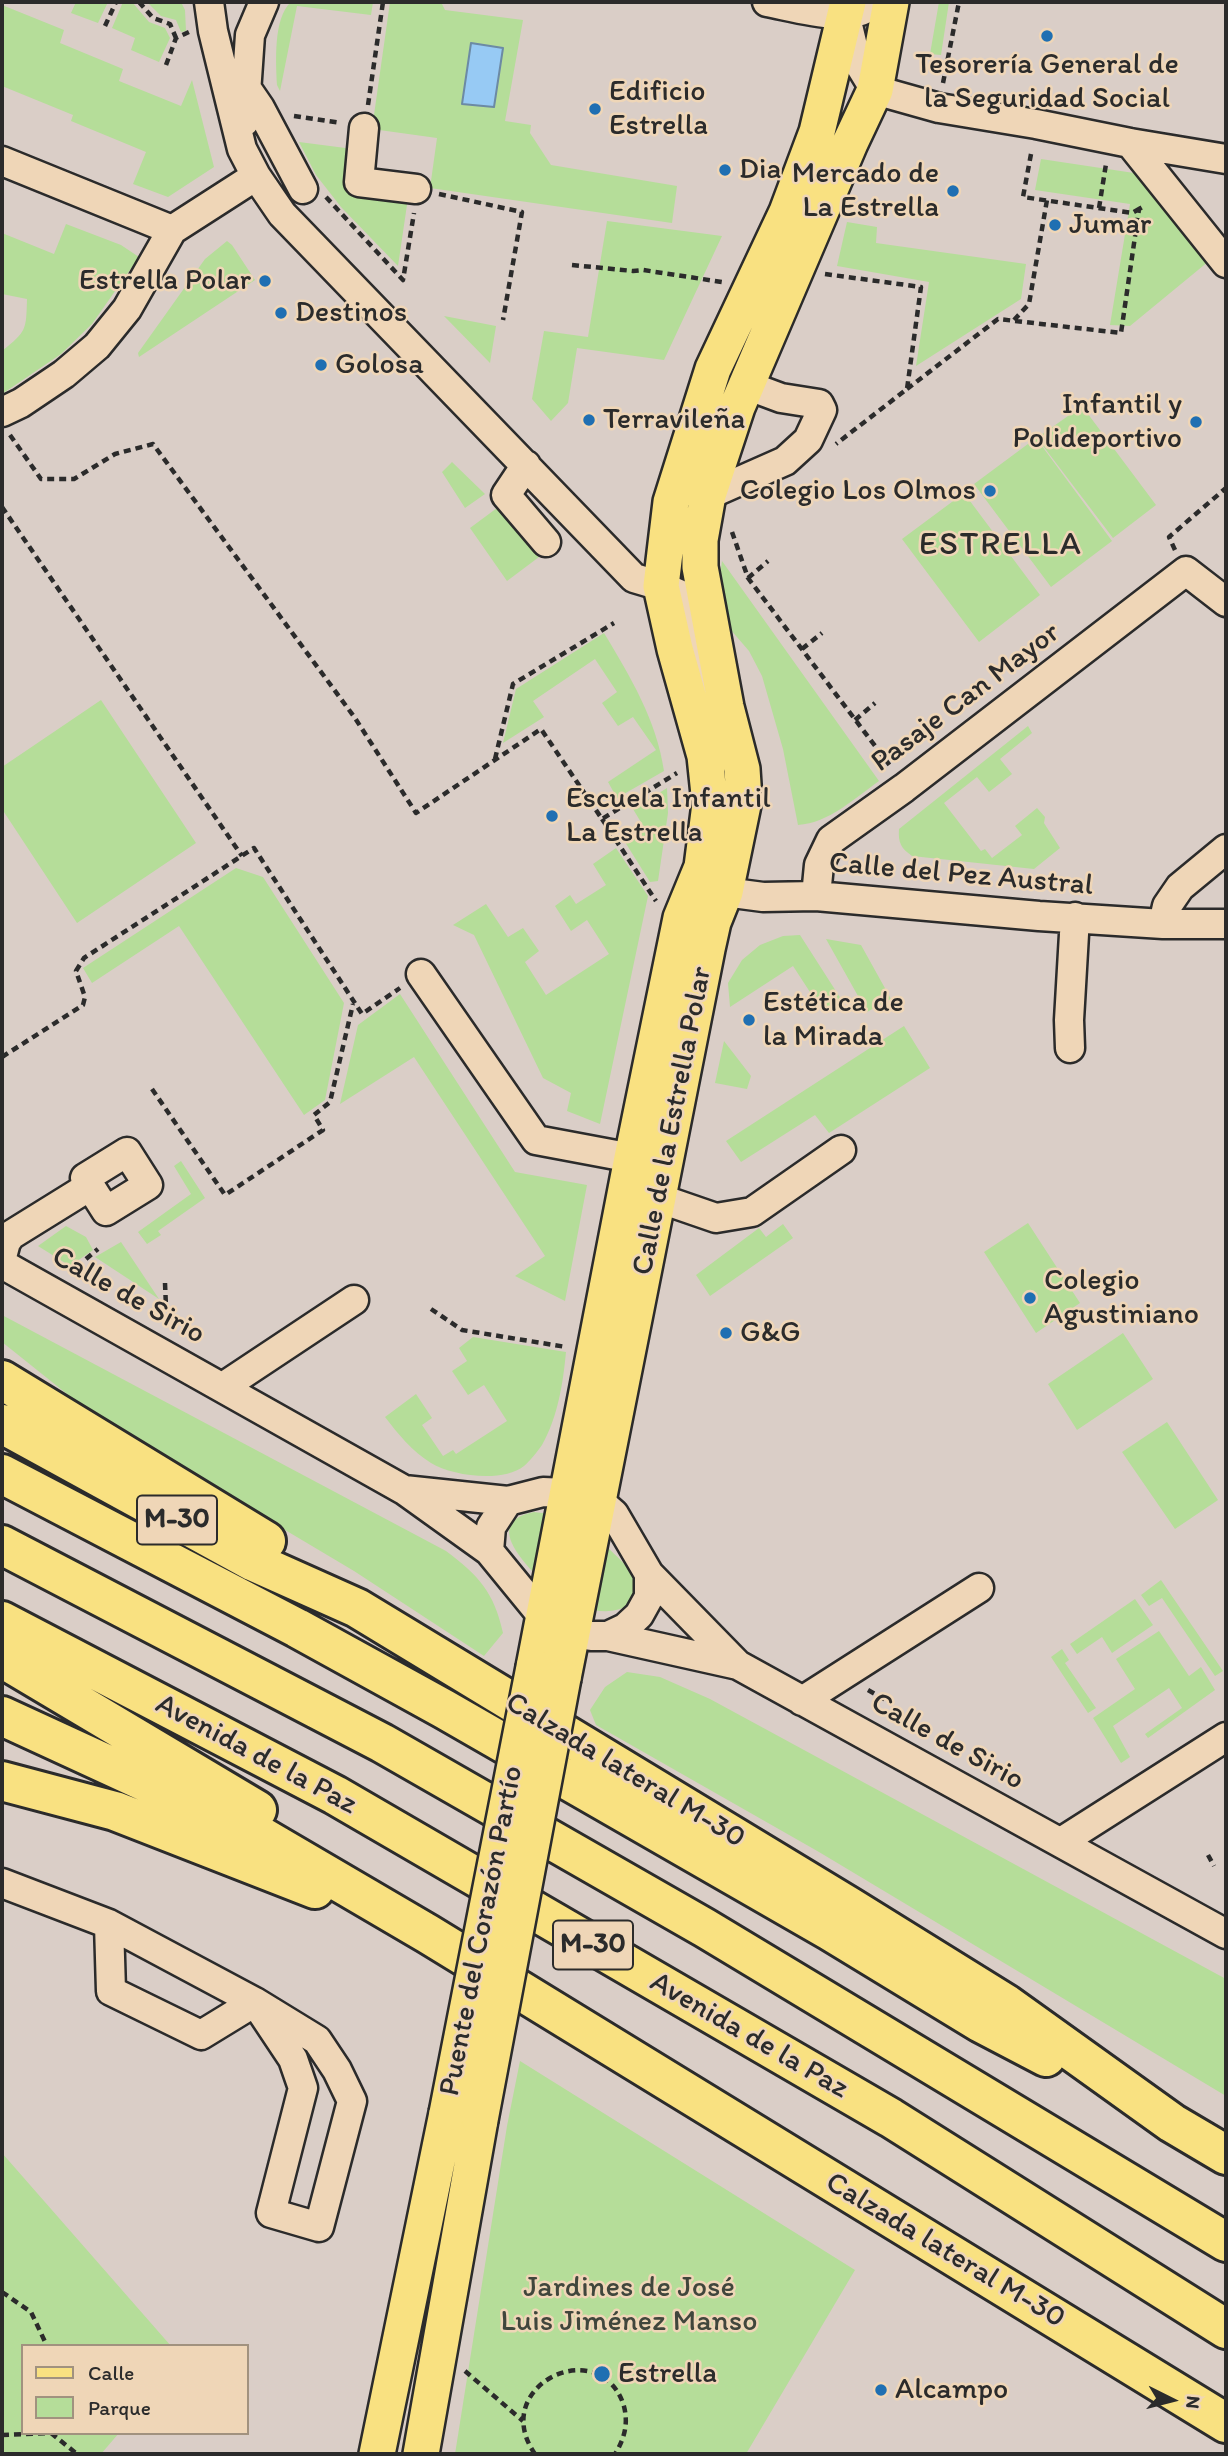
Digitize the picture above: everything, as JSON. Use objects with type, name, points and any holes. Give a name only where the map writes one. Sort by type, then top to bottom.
[{"type":"highway","points":[[4,1381],[260,1536],[356,1608]]},
{"type":"highway","name":"Calzada lateral M-30","points":[[2,1424],[254,1562],[356,1608],[1006,2004],[1172,2123],[1226,2155]]},
{"type":"highway","points":[[2,1474],[297,1628],[444,1709],[830,1931],[981,2023],[1172,2123]]},
{"type":"highway","name":"M-30","points":[[2,1545],[382,1743],[705,1928],[1226,2242]]},
{"type":"highway","name":"Avenida de la Paz","points":[[2,1622],[335,1795],[891,2118],[1226,2329]]},
{"type":"highway","points":[[2,1658],[342,1861],[428,1934]]},
{"type":"highway","name":"Calzada lateral M-30","points":[[2,1716],[254,1832],[428,1934],[1226,2423]]},
{"type":"highway","points":[[2,1781],[115,1811],[428,1934]]},
{"type":"highway","points":[[1190,2400],[1226,2433]]},
{"type":"main road","points":[[726,707],[700,567],[700,540],[708,495],[746,385],[875,90],[891,2]]},
{"type":"main road","points":[[661,586],[671,502],[713,369],[787,212],[817,132],[856,6]]},
{"type":"main road","name":"Calle de la Estrella Polar","points":[[583,1497],[658,1198],[711,930],[714,880],[705,756],[661,586]]},
{"type":"main road","name":"Calle de la Estrella Polar","points":[[548,1672],[583,1497],[632,1158],[681,918],[714,880],[744,800],[742,769],[726,707]]},
{"type":"main road","name":"Puente del Corazón Partío","points":[[377,2454],[447,2113],[548,1672]]},
{"type":"main road","name":"Puente del Corazón Partío","points":[[421,2454],[480,2120],[548,1672]]},
{"type":"street","name":"Calle de la Estrella Polar","points":[[209,2],[213,31],[242,149],[256,176],[282,214],[634,578],[680,594],[694,652],[706,682],[726,707]]},
{"type":"street","points":[[242,149],[250,35],[264,2]]},
{"type":"street","points":[[767,2],[856,6],[856,59],[875,90],[939,108],[1120,141],[1225,153]]},
{"type":"street","points":[[247,89],[303,189]]},
{"type":"street","points":[[365,128],[359,182],[416,189]]},
{"type":"street","points":[[1120,141],[1173,197],[1226,262]]},
{"type":"street","points":[[2,161],[172,230]]},
{"type":"street","points":[[5,422],[21,403],[64,374],[97,346],[127,309],[172,230],[256,176]]},
{"type":"street","points":[[708,495],[785,461],[808,440],[822,410],[819,404],[781,398],[746,385]]},
{"type":"street","points":[[526,466],[506,495],[546,542]]},
{"type":"street","points":[[1186,571],[1226,601]]},
{"type":"street","name":"Pasaje Can Mayor","points":[[816,896],[820,865],[831,840],[904,789],[1186,571]]},
{"type":"street","points":[[1164,924],[1167,906],[1180,887],[1226,849]]},
{"type":"street","name":"Calle del Pez Austral","points":[[714,880],[763,897],[816,896],[896,905],[1164,924],[1226,925]]},
{"type":"street","points":[[1070,1048],[1075,917]]},
{"type":"street","name":"Calle de la Estrella Polar","points":[[421,974],[536,1140],[632,1158]]},
{"type":"street","points":[[658,1198],[716,1218],[752,1212],[841,1150]]},
{"type":"street","name":"Calle de Sirio","points":[[2,1258],[6,1242],[11,1235],[90,1186]]},
{"type":"street","name":"Calle de Sirio","points":[[2,1264],[404,1490],[489,1551],[558,1624],[591,1636],[608,1636],[737,1665],[1226,1934]]},
{"type":"street","name":"Calle de Sirio","points":[[223,1387],[354,1300]]},
{"type":"street","name":"Calle de Sirio","points":[[404,1490],[508,1501],[543,1492],[583,1497],[614,1514],[649,1574],[737,1665]]},
{"type":"street","points":[[489,1551],[491,1527],[508,1501]]},
{"type":"street","points":[[608,1636],[625,1628],[639,1615],[649,1597],[649,1574]]},
{"type":"street","name":"Calle de Sirio","points":[[802,1701],[979,1588]]},
{"type":"street","points":[[1061,1842],[1226,1737]]},
{"type":"street","points":[[4,1888],[109,1924],[255,2002],[317,2040],[337,2070],[352,2101],[319,2227],[271,2213],[303,2088],[293,2059],[255,2002]]},
{"type":"street","points":[[109,1924],[111,1991],[201,2035],[255,2002]]},
{"type":"path","points":[[105,26],[116,2]]},
{"type":"path","points":[[139,2],[153,18],[170,24],[176,38],[166,65]]},
{"type":"path","points":[[293,116],[365,128],[383,2]]},
{"type":"path","points":[[942,87],[959,2]]},
{"type":"path","points":[[176,38],[196,29]]},
{"type":"path","points":[[1099,208],[1120,141]]},
{"type":"path","points":[[1031,154],[1023,197],[1132,213],[1158,199],[1173,197]]},
{"type":"path","points":[[416,189],[522,212],[503,320]]},
{"type":"path","points":[[1014,320],[1030,304],[1047,200]]},
{"type":"path","points":[[833,446],[998,319],[1121,333],[1139,209]]},
{"type":"path","points":[[572,265],[643,270],[751,286]]},
{"type":"path","points":[[819,272],[921,287],[907,389]]},
{"type":"path","points":[[5,422],[41,479],[74,479],[115,454],[153,443],[355,718],[416,813],[541,729],[656,900],[655,911]]},
{"type":"path","points":[[1186,571],[1169,537],[1226,488]]},
{"type":"path","points":[[2,507],[243,856]]},
{"type":"path","points":[[730,527],[748,578],[898,776],[904,789]]},
{"type":"path","points":[[748,578],[768,561]]},
{"type":"path","points":[[495,759],[513,684],[614,623]]},
{"type":"path","points":[[802,649],[822,633]]},
{"type":"path","points":[[855,720],[875,703]]},
{"type":"path","points":[[602,819],[705,756]]},
{"type":"path","points":[[2,1057],[83,1005],[85,997],[76,971],[84,958],[254,848],[362,1014],[421,974]]},
{"type":"path","points":[[152,1089],[225,1195],[323,1130],[314,1115],[330,1102],[353,1003]]},
{"type":"path","points":[[86,1259],[98,1249]]},
{"type":"path","points":[[165,1283],[166,1307]]},
{"type":"path","points":[[431,1309],[462,1330],[572,1348]]},
{"type":"path","points":[[868,1690],[891,1703]]},
{"type":"path","points":[[1208,1855],[1214,1866]]},
{"type":"path","points":[[2,2292],[31,2312],[46,2344]]},
{"type":"path","points":[[461,2368],[523,2421]]},
{"type":"path","points":[[535,2454],[525,2434],[525,2407],[541,2382],[567,2370],[582,2370],[597,2375],[615,2390],[626,2412],[626,2428],[622,2443],[615,2454]]},
{"type":"path","points":[[2,2435],[21,2434]]},
{"type":"path","points":[[52,2435],[76,2454]]},
{"type":"green space","points":[[76,2],[108,2],[98,23],[71,13]]},
{"type":"green space","points":[[123,2],[132,2],[149,22],[165,28],[170,38],[159,62],[131,50],[135,38],[112,28]]},
{"type":"green space","points":[[147,2],[181,2],[185,10],[186,31],[181,32],[176,20],[161,16]]},
{"type":"green space","points":[[291,2],[373,2],[371,15],[297,6],[280,91],[276,65],[278,29],[285,9]]},
{"type":"green space","points":[[390,2],[441,2],[445,10],[523,20],[505,121],[531,125],[530,133],[551,165],[677,186],[672,223],[430,188],[437,138],[372,129]]},
{"type":"green space","points":[[939,2],[949,2],[941,55],[930,54]]},
{"type":"green space","points":[[2,5],[64,30],[60,43],[123,69],[119,81],[181,106],[192,80],[214,167],[168,197],[133,184],[146,152],[71,121],[73,115],[2,86]]},
{"type":"green space","points":[[299,142],[361,150],[356,191],[408,198],[398,266],[341,207],[316,175]]},
{"type":"green space","points":[[1041,159],[1134,173],[1209,261],[1130,326],[1110,325],[1130,204],[1035,190]]},
{"type":"green space","points":[[607,221],[722,236],[664,360],[577,348],[568,403],[551,421],[532,399],[544,331],[588,337]]},
{"type":"green space","points":[[847,222],[877,227],[876,243],[1026,264],[1021,299],[916,366],[929,282],[837,266]]},
{"type":"green space","points":[[66,224],[121,245],[139,257],[92,324],[61,354],[2,394],[2,351],[24,329],[27,299],[2,294],[2,233],[54,254]]},
{"type":"green space","points":[[227,241],[255,280],[139,357],[138,353],[205,259]]},
{"type":"green space","points":[[444,316],[496,326],[490,363]]},
{"type":"green space","points":[[1082,406],[1156,505],[1113,538],[1037,438]]},
{"type":"green space","points":[[1036,438],[1112,541],[1051,587],[974,484]]},
{"type":"green space","points":[[452,462],[485,494],[465,508],[442,472]]},
{"type":"green space","points":[[964,493],[1040,595],[979,642],[902,539]]},
{"type":"green space","points":[[497,508],[543,554],[507,581],[470,528]]},
{"type":"green space","points":[[722,561],[879,781],[841,809],[820,820],[798,825],[783,749],[762,676],[749,651],[730,629],[722,604],[719,583]]},
{"type":"green space","points":[[604,633],[633,682],[649,717],[664,771],[617,798],[608,782],[656,750],[633,717],[618,726],[602,703],[617,692],[595,659],[533,701],[544,717],[503,743],[516,689]]},
{"type":"green space","points":[[101,700],[196,843],[77,923],[2,809],[2,767]]},
{"type":"green space","points":[[1028,726],[1032,733],[1000,759],[1012,774],[989,792],[977,777],[944,803],[981,851],[985,849],[992,858],[1022,835],[1015,826],[1037,808],[1045,817],[1044,823],[1060,848],[1034,869],[912,856],[905,850],[900,842],[899,829]]},
{"type":"green space","points":[[667,788],[668,813],[658,881],[650,882],[625,842],[645,829],[633,809]]},
{"type":"green space","points":[[616,848],[648,896],[600,1124],[567,1111],[571,1093],[543,1078],[474,935],[453,925],[486,904],[508,937],[523,928],[539,951],[525,962],[546,995],[609,954],[587,920],[571,931],[555,906],[570,895],[576,904],[606,885],[593,864]]},
{"type":"green space","points":[[236,868],[263,877],[344,1003],[325,1100],[304,1115],[179,926],[92,983],[83,968]]},
{"type":"green space","points":[[800,935],[841,999],[823,1012],[793,966],[730,1007],[728,983],[742,960],[760,945],[783,936]]},
{"type":"green space","points":[[826,939],[861,945],[891,999],[867,1012]]},
{"type":"green space","points":[[400,994],[515,1172],[587,1185],[565,1301],[515,1276],[545,1256],[414,1057],[340,1104],[358,1025]]},
{"type":"green space","points":[[904,1026],[930,1068],[829,1133],[815,1115],[741,1162],[726,1141]]},
{"type":"green space","points":[[724,1041],[751,1076],[747,1089],[715,1083]]},
{"type":"green space","points":[[181,1161],[205,1198],[158,1231],[161,1235],[147,1244],[138,1232],[191,1194],[174,1166]]},
{"type":"green space","points":[[1028,1223],[1080,1303],[1036,1333],[984,1252]]},
{"type":"green space","points":[[783,1224],[793,1238],[710,1296],[696,1275],[759,1228],[766,1237]]},
{"type":"green space","points":[[66,1226],[86,1237],[93,1250],[70,1266],[38,1246]]},
{"type":"green space","points":[[121,1242],[159,1299],[95,1257]]},
{"type":"green space","points":[[2,1315],[446,1551],[484,1586],[495,1606],[503,1633],[484,1656],[354,1571],[97,1418],[2,1342]]},
{"type":"green space","points":[[1123,1333],[1153,1379],[1077,1430],[1048,1384]]},
{"type":"green space","points":[[473,1337],[566,1352],[559,1400],[548,1434],[526,1464],[504,1475],[478,1476],[440,1468],[412,1448],[385,1417],[416,1394],[432,1418],[422,1425],[443,1456],[453,1450],[456,1454],[507,1421],[484,1385],[468,1395],[452,1371],[467,1361],[459,1348]]},
{"type":"green space","points":[[1167,1422],[1218,1500],[1175,1529],[1122,1452]]},
{"type":"green space","points":[[534,1512],[550,1514],[537,1576],[515,1549],[509,1531],[512,1523]]},
{"type":"green space","points":[[607,1547],[630,1572],[635,1594],[632,1601],[620,1609],[594,1610]]},
{"type":"green space","points":[[1161,1580],[1223,1671],[1215,1676],[1162,1598],[1149,1606],[1141,1595]]},
{"type":"green space","points":[[1135,1599],[1153,1625],[1112,1653],[1102,1637],[1077,1654],[1070,1644]]},
{"type":"green space","points":[[1159,1631],[1189,1676],[1201,1667],[1215,1690],[1148,1738],[1145,1734],[1182,1708],[1169,1688],[1113,1726],[1130,1757],[1121,1763],[1093,1718],[1135,1689],[1116,1659]]},
{"type":"green space","points":[[1062,1649],[1069,1660],[1065,1663],[1096,1708],[1088,1713],[1051,1657]]},
{"type":"green space","points":[[627,1672],[660,1677],[710,1699],[1226,1979],[1226,2096],[819,1852],[596,1725],[590,1710],[605,1687]]},
{"type":"green space","name":"Jardines de José Luis Jiménez Manso","points":[[520,2061],[855,2270],[746,2454],[455,2454],[507,2126]]},
{"type":"green space","points":[[2,2153],[169,2344],[21,2344],[21,2435],[117,2435],[101,2454],[2,2454]]},
{"type":"water","points":[[471,43],[503,48],[494,107],[462,104]]},
{"type":"place","name":"Tesorería General de la Seguridad Social","points":[[1047,36]]},
{"type":"place","name":"Edificio Estrella","points":[[595,109]]},
{"type":"place","name":"Dia","points":[[725,170]]},
{"type":"place","name":"Mercado de La Estrella","points":[[953,191]]},
{"type":"place","name":"Jumar","points":[[1055,225]]},
{"type":"place","name":"Estrella Polar","points":[[265,281]]},
{"type":"place","name":"Destinos","points":[[281,313]]},
{"type":"place","name":"Golosa","points":[[321,365]]},
{"type":"place","name":"Terravileña","points":[[589,420]]},
{"type":"place","name":"Infantil y Polideportivo","points":[[1196,422]]},
{"type":"place","name":"Colegio Los Olmos","points":[[990,491]]},
{"type":"place","name":"Escuela Infantil La Estrella","points":[[552,816]]},
{"type":"place","name":"Estética de la Mirada","points":[[749,1020]]},
{"type":"place","name":"Colegio Agustiniano","points":[[1030,1298]]},
{"type":"place","name":"G&G","points":[[726,1333]]},
{"type":"place","name":"Estrella","points":[[602,2374]]},
{"type":"place","name":"Alcampo","points":[[881,2390]]},
{"type":"district","name":"ESTRELLA","points":[[1001,546]]}]
